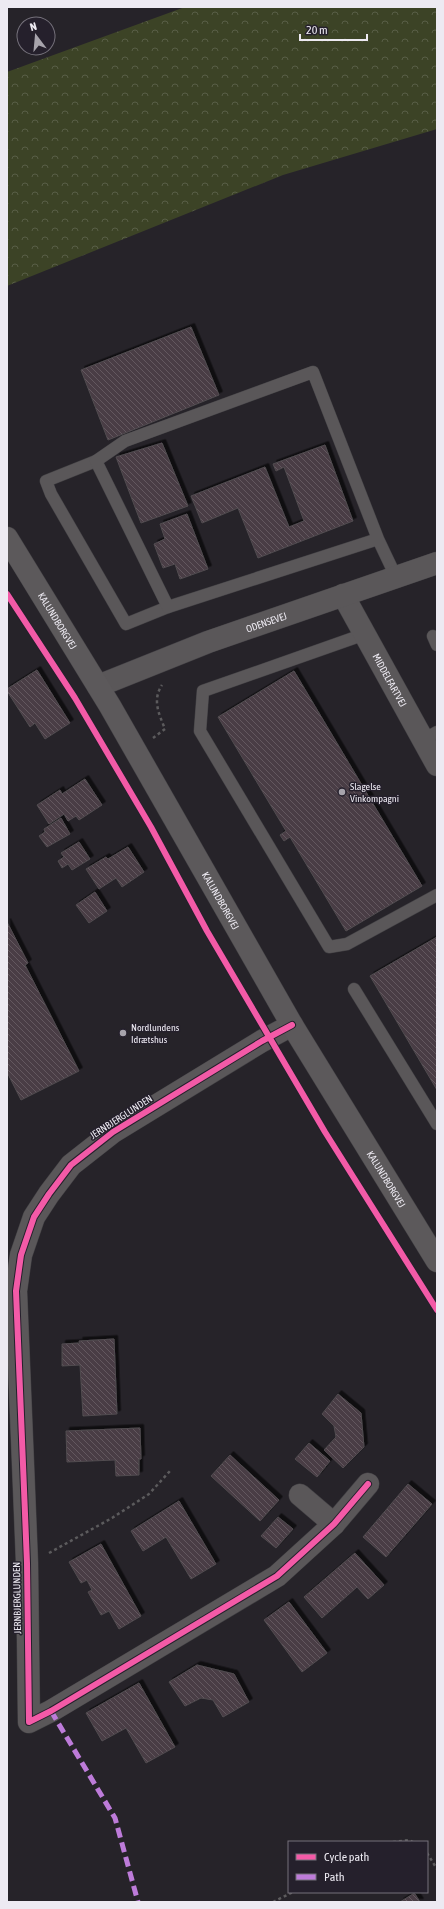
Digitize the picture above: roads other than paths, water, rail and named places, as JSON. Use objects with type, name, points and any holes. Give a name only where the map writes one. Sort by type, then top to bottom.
[{"type":"street","name":"KALUNDBORGVEJ","points":[[7,538],[98,686],[292,1025],[437,1261]]},
{"type":"street","name":"ODENSEVEJ","points":[[98,686],[201,645],[437,562]]},
{"type":"street","name":"MIDDELFARTVEJ","points":[[343,595],[365,634],[430,736],[437,765]]},
{"type":"street","name":"JERNBJERGLUNDEN","points":[[292,1025],[269,1037],[113,1132],[71,1165],[34,1217],[21,1255],[16,1291],[27,1564],[29,1722],[52,1711],[277,1576],[334,1524],[368,1484]]},
{"type":"street","points":[[300,1495],[334,1524]]},
{"type":"lane","points":[[378,539],[168,607],[126,624],[51,494],[46,481],[96,461],[125,441],[314,372],[378,539],[396,577]]},
{"type":"lane","points":[[96,461],[168,607]]},
{"type":"lane","points":[[365,634],[203,691],[200,731],[329,947],[347,944],[437,895]]},
{"type":"lane","points":[[354,989],[437,1124]]},
{"type":"place","name":"Slagelse Vinkompagni","points":[[342,792]]},
{"type":"place","name":"Nordlundens Idrætshus","points":[[123,1033]]}]
